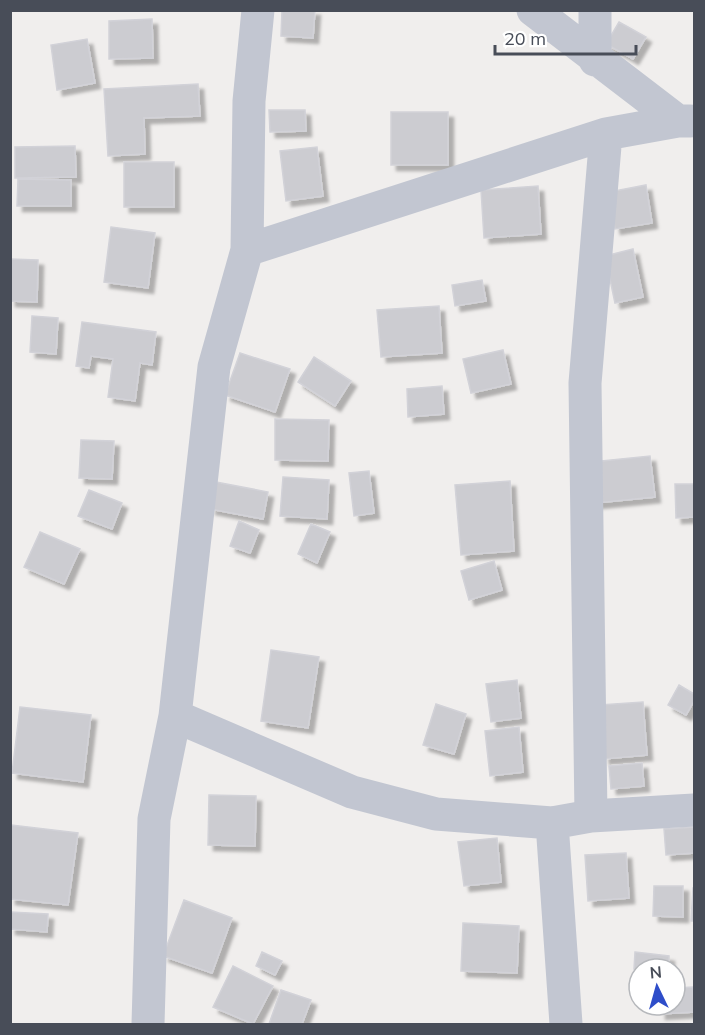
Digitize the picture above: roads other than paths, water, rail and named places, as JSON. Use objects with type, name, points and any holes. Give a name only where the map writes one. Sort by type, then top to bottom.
[{"type":"street","points":[[148,1024],[154,819],[175,716],[214,367],[247,250],[249,101],[258,10]]},
{"type":"street","points":[[533,10],[596,60],[686,121]]},
{"type":"street","points":[[595,10],[596,60]]},
{"type":"street","points":[[247,250],[606,134],[686,121]]},
{"type":"street","points":[[591,816],[585,383],[606,134]]},
{"type":"street","points":[[175,716],[352,792],[436,814],[552,823],[591,816],[694,810]]},
{"type":"street","points":[[552,823],[566,1024]]}]
